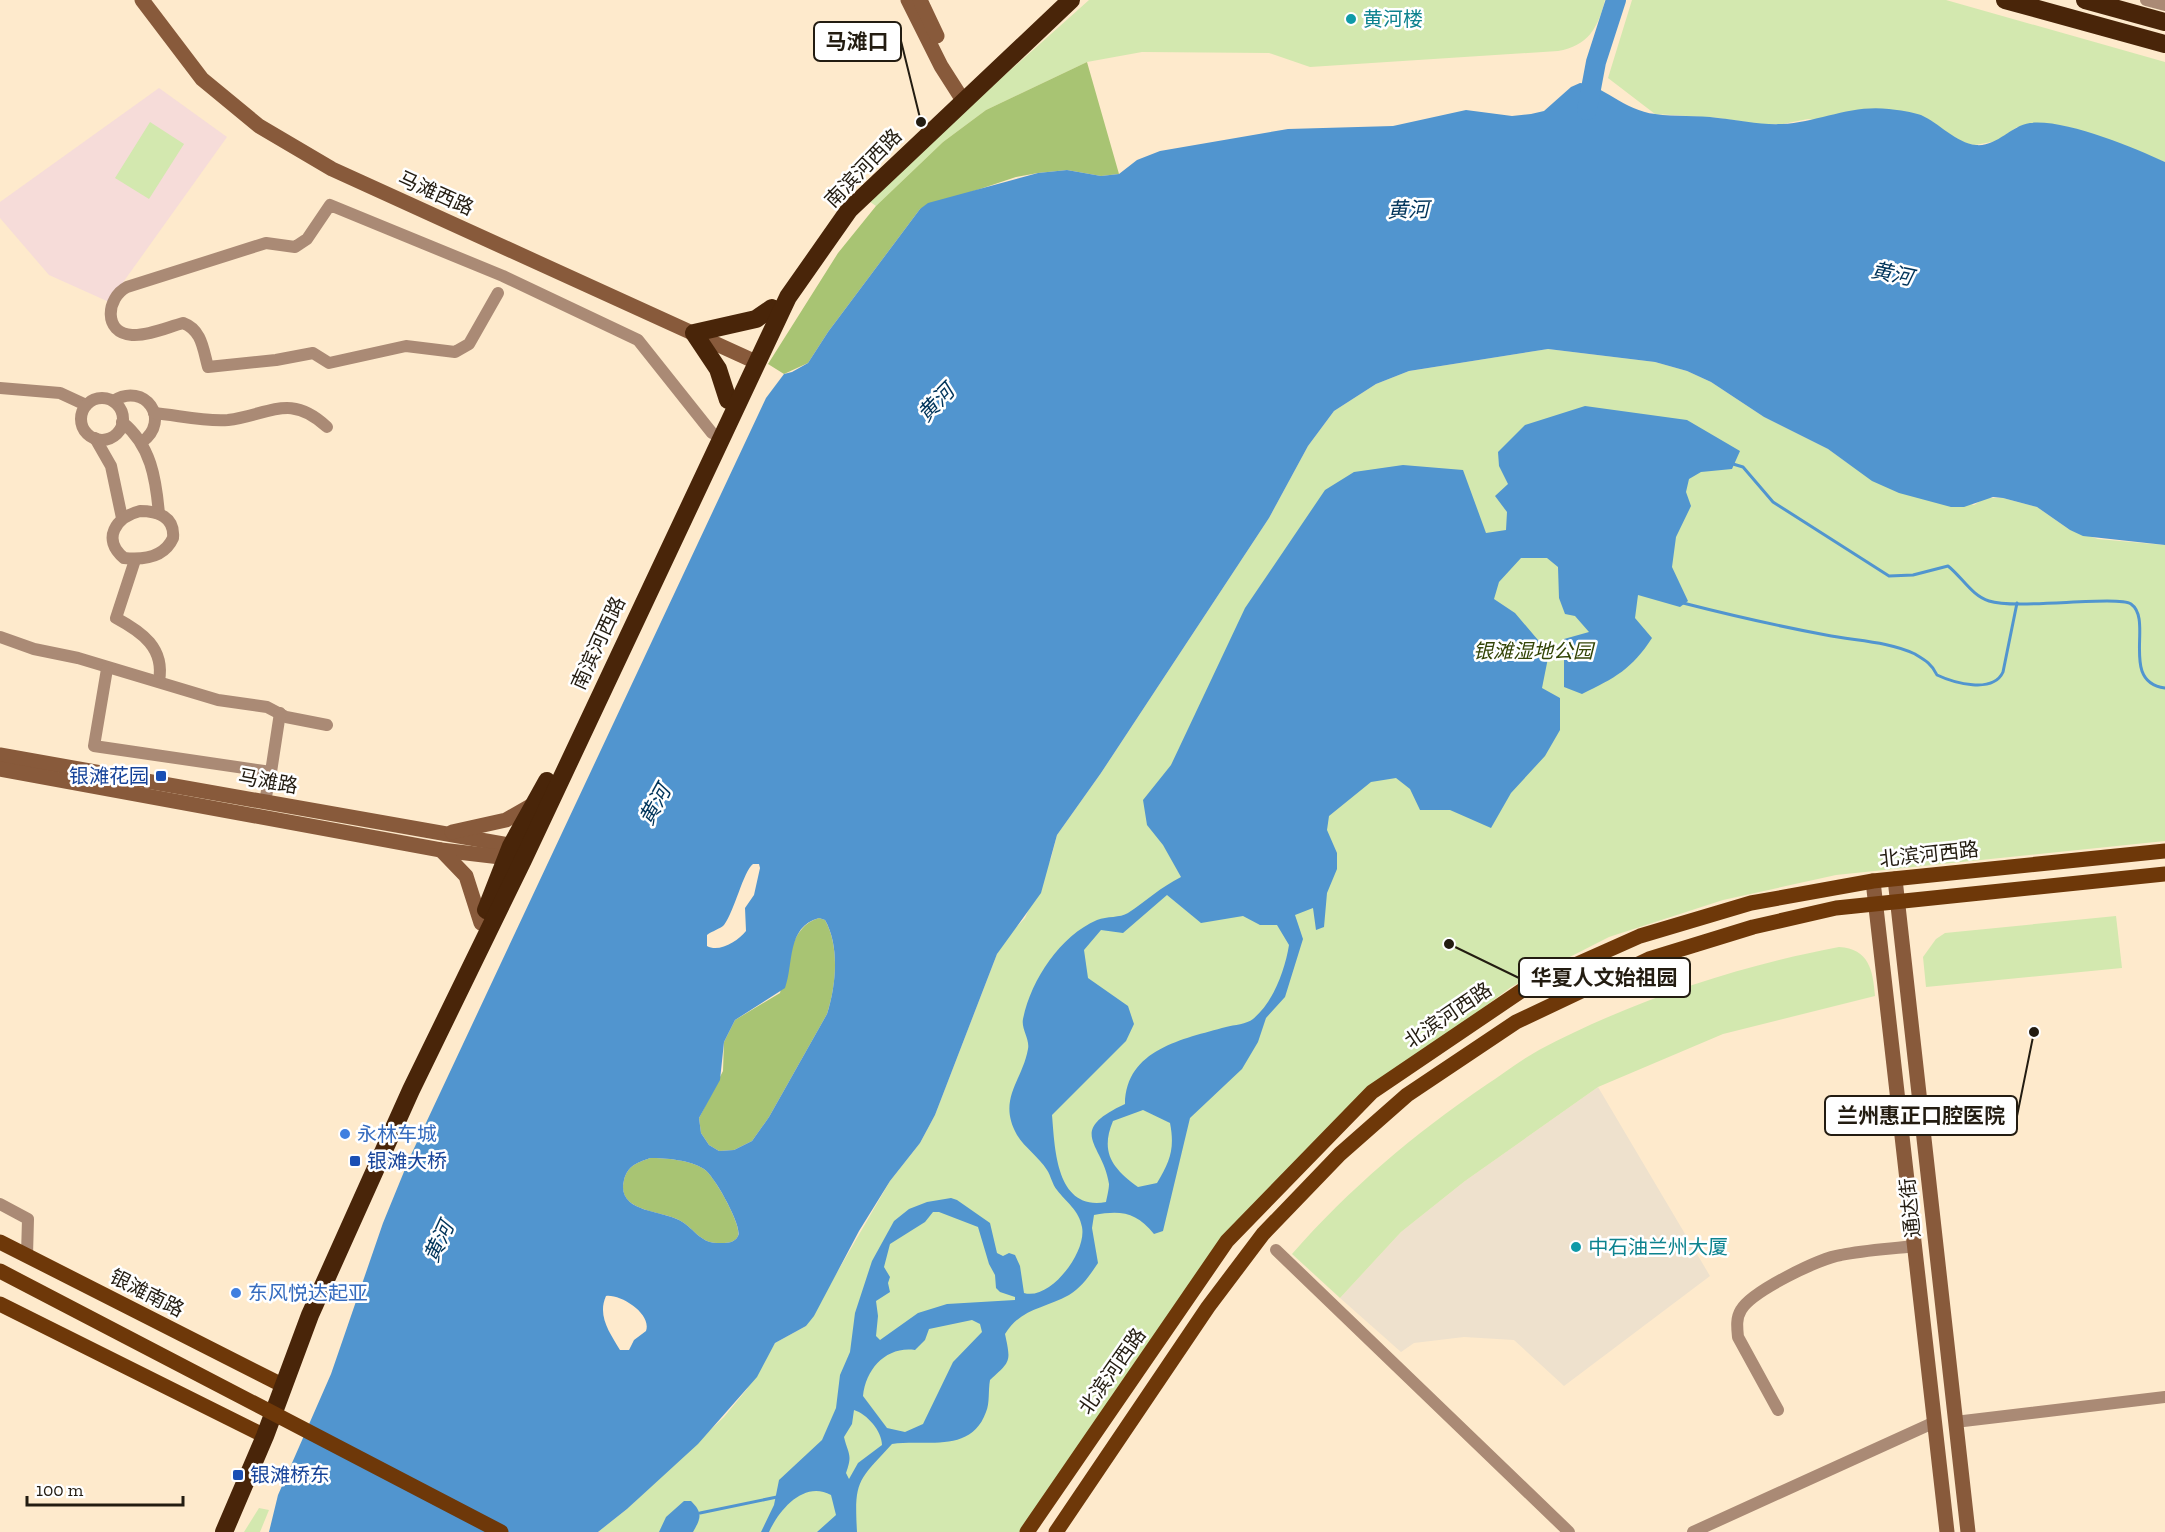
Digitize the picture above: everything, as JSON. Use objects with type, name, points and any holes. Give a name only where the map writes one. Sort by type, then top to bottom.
[{"type":"highway","name":"南滨河西路","points":[[280,1384],[302,1311],[403,1088],[481,923],[518,853],[534,804],[564,751],[728,400],[788,297],[849,210],[1059,0]]},
{"type":"highway","name":"南滨河西路","points":[[280,1384],[518,853],[752,360],[780,292],[842,203],[907,139],[966,95],[1071,0]]},
{"type":"highway","points":[[2006,0],[2165,44]]},
{"type":"highway","points":[[2085,0],[2165,22]]},
{"type":"highway","points":[[728,400],[718,369],[694,333],[756,319],[772,308]]},
{"type":"highway","points":[[224,1532],[280,1384]]},
{"type":"highway","points":[[213,1532],[261,1434]]},
{"type":"main road","name":"马滩西路","points":[[142,0],[202,79],[259,126],[332,169],[752,360]]},
{"type":"main road","points":[[908,0],[941,66],[966,95]]},
{"type":"main road","points":[[920,0],[966,95]]},
{"type":"main road","name":"马滩路","points":[[0,755],[443,834],[518,853]]},
{"type":"main road","name":"马滩路","points":[[0,770],[441,850],[518,853]]},
{"type":"main road","points":[[443,834],[506,820],[534,804]]},
{"type":"main road","points":[[441,850],[466,876],[481,923]]},
{"type":"main road","name":"北滨河西路","points":[[1027,1532],[1227,1241],[1372,1092],[1530,985],[1640,936],[1751,903],[1873,881],[2165,851]]},
{"type":"main road","points":[[1056,1532],[1208,1307],[1263,1234],[1340,1154],[1407,1095],[1516,1022],[1649,959],[1753,927],[1836,908],[2165,874]]},
{"type":"main road","name":"通达街","points":[[1895,879],[1968,1532]]},
{"type":"main road","name":"通达街","points":[[1873,881],[1947,1532]]},
{"type":"main road","name":"银滩南路","points":[[0,1242],[280,1384]]},
{"type":"main road","points":[[0,1271],[501,1532]]},
{"type":"main road","points":[[0,1283],[479,1532]]},
{"type":"main road","points":[[0,1304],[261,1434]]},
{"type":"street","points":[[2146,0],[2165,5]]},
{"type":"street","points":[[498,294],[469,344],[455,352],[406,346],[329,363],[313,353],[276,360],[208,367],[199,334],[190,325],[183,323],[134,336],[126,334],[114,325],[110,310],[115,296],[127,287],[266,243],[296,247],[307,239],[330,205],[503,276],[638,340],[712,433]]},
{"type":"street","points":[[0,388],[60,393],[86,405],[102,398],[113,401],[121,410],[122,422],[113,436],[96,438]]},
{"type":"street","points":[[113,401],[121,396],[137,396],[151,405],[154,413],[153,430],[142,442]]},
{"type":"street","points":[[86,405],[81,421],[86,432],[96,438],[111,466],[122,518]]},
{"type":"street","points":[[154,413],[227,420],[277,408],[291,407],[310,414],[327,427]]},
{"type":"street","points":[[122,422],[142,442],[150,462],[159,514]]},
{"type":"street","points":[[140,511],[159,514],[172,526],[170,544],[159,554],[135,560],[124,558],[113,546],[113,531],[122,518],[140,511]]},
{"type":"street","points":[[135,560],[116,618],[140,630],[150,641],[160,663],[159,681]]},
{"type":"street","points":[[0,637],[34,650],[78,658],[108,669],[159,681],[218,700],[267,707],[280,713],[327,725]]},
{"type":"street","points":[[108,669],[94,746],[271,772]]},
{"type":"street","points":[[265,801],[280,713]]},
{"type":"street","points":[[0,1204],[28,1220],[27,1255]]},
{"type":"street","points":[[1778,1410],[1738,1336],[1736,1323],[1741,1309],[1752,1299],[1805,1267],[1839,1255],[1915,1246]]},
{"type":"street","points":[[1276,1250],[1569,1532]]},
{"type":"street","points":[[1955,1422],[2165,1397]]},
{"type":"street","points":[[1693,1532],[1935,1422]]},
{"type":"shaded area","points":[[159,88],[227,137],[109,302],[49,275],[0,218],[0,202]]},
{"type":"shaded area","points":[[1598,1087],[1710,1276],[1564,1386],[1514,1340],[1464,1337],[1414,1343],[1401,1352],[1340,1298],[1401,1232],[1465,1181]]},
{"type":"green space","points":[[1089,0],[1605,0],[1599,19],[1590,34],[1577,45],[1558,51],[1310,67],[1269,53],[1142,52],[1087,62],[986,110],[943,142],[876,206],[866,199]]},
{"type":"green space","points":[[1632,0],[1946,0],[2165,62],[2165,162],[2077,130],[2017,127],[1997,141],[1975,145],[1808,119],[1783,124],[1758,124],[1719,118],[1655,114],[1608,78]]},
{"type":"green space","points":[[1087,62],[1119,174],[1101,176],[1067,170],[1038,173],[1016,177],[920,209],[828,332],[808,363],[784,374],[768,364],[838,253],[876,206],[943,142],[986,110]]},
{"type":"green space","points":[[150,122],[184,144],[149,199],[115,178]]},
{"type":"green space","name":"银滩湿地公园","points":[[1548,349],[1655,362],[1687,371],[1711,382],[1764,417],[1828,449],[1849,464],[1974,505],[1985,498],[2003,498],[2037,507],[2070,530],[2098,539],[2165,545],[2165,841],[1836,875],[1723,900],[1609,937],[1511,987],[1372,1092],[1227,1241],[1027,1532],[598,1532],[627,1509],[724,1417],[747,1389],[775,1343],[806,1326],[890,1181],[920,1143],[935,1115],[997,954],[1009,935],[1025,918],[1051,858],[1057,835],[1101,773],[1269,518],[1308,446],[1334,411],[1376,384],[1409,371]]},
{"type":"green space","points":[[2116,916],[2122,968],[1926,987],[1923,957],[1936,939],[1945,933]]},
{"type":"green space","points":[[819,918],[825,920],[830,931],[835,954],[833,991],[827,1014],[769,1117],[752,1141],[734,1150],[719,1151],[709,1145],[701,1133],[699,1118],[723,1071],[724,1042],[735,1020],[780,993],[795,939],[809,923]]},
{"type":"green space","points":[[1839,947],[1857,952],[1868,963],[1875,996],[1723,1034],[1598,1087],[1465,1181],[1401,1232],[1340,1298],[1292,1254],[1336,1207],[1408,1143],[1459,1104],[1539,1050],[1647,1001],[1762,964]]},
{"type":"green space","points":[[650,1158],[685,1162],[699,1166],[709,1173],[732,1212],[738,1231],[736,1239],[729,1242],[711,1242],[701,1238],[679,1220],[633,1204],[623,1190],[624,1180],[631,1168]]},
{"type":"green space","points":[[259,1508],[269,1510],[260,1532],[244,1532]]},
{"type":"water","name":"黄河","points":[[1580,83],[1588,84],[1644,112],[1766,124],[1795,123],[1862,109],[1897,110],[1921,115],[1961,141],[1976,145],[1990,143],[2030,123],[2061,125],[2098,135],[2165,162],[2165,545],[2083,536],[2070,530],[2037,507],[2003,498],[1993,497],[1964,507],[1951,507],[1899,493],[1872,481],[1828,449],[1764,417],[1711,382],[1687,371],[1655,362],[1548,349],[1409,371],[1376,384],[1334,411],[1308,446],[1269,518],[1101,773],[1057,835],[1041,893],[997,954],[935,1115],[920,1143],[890,1181],[859,1231],[814,1316],[806,1326],[775,1343],[757,1377],[698,1444],[627,1509],[598,1532],[269,1532],[278,1495],[331,1374],[383,1223],[410,1157],[766,398],[784,374],[808,363],[828,332],[920,209],[928,203],[1038,173],[1067,170],[1101,176],[1119,174],[1137,160],[1160,151],[1288,129],[1393,126],[1466,110],[1512,116],[1531,114],[1544,111],[1571,87]],"holes":[[[753,864],[759,864],[760,868],[754,895],[745,908],[746,931],[738,939],[723,947],[707,946],[707,935],[724,925],[749,868]],[[819,918],[825,920],[833,942],[834,979],[827,1014],[769,1117],[752,1141],[734,1150],[719,1151],[709,1145],[701,1133],[699,1118],[720,1080],[724,1042],[735,1020],[785,988],[796,938],[808,923]],[[650,1158],[663,1158],[692,1163],[704,1169],[727,1201],[738,1231],[736,1239],[729,1242],[711,1242],[701,1238],[679,1220],[633,1204],[623,1190],[626,1175],[637,1163]],[[606,1296],[619,1298],[634,1306],[644,1318],[647,1325],[646,1331],[634,1340],[629,1350],[620,1350],[612,1337],[604,1317]]]},
{"type":"water","points":[[1585,406],[1687,420],[1740,451],[1732,469],[1701,472],[1689,479],[1686,492],[1691,506],[1676,537],[1672,567],[1688,601],[1680,607],[1638,595],[1635,618],[1652,638],[1645,649],[1622,672],[1582,694],[1564,687],[1564,639],[1589,632],[1575,616],[1565,614],[1559,598],[1558,567],[1547,558],[1521,558],[1499,582],[1494,599],[1515,613],[1549,653],[1542,688],[1560,698],[1560,730],[1545,756],[1511,793],[1491,828],[1450,810],[1420,810],[1410,789],[1396,778],[1371,782],[1329,816],[1327,830],[1337,853],[1337,869],[1327,893],[1324,927],[1316,930],[1313,908],[1295,915],[1303,939],[1285,997],[1266,1018],[1258,1042],[1242,1069],[1190,1118],[1163,1231],[1154,1234],[1141,1221],[1127,1214],[1094,1215],[1092,1228],[1098,1263],[1074,1292],[1026,1314],[1011,1325],[1005,1334],[1008,1360],[990,1380],[987,1408],[979,1425],[970,1434],[946,1442],[892,1444],[865,1474],[861,1482],[856,1502],[857,1532],[817,1532],[836,1515],[831,1495],[821,1491],[811,1491],[802,1494],[786,1507],[769,1532],[761,1532],[774,1505],[779,1480],[822,1440],[836,1408],[840,1375],[850,1352],[855,1313],[872,1261],[894,1221],[909,1209],[927,1202],[951,1198],[957,1200],[990,1223],[997,1253],[1003,1256],[1009,1253],[1015,1255],[1020,1266],[1024,1293],[1045,1290],[1065,1272],[1073,1261],[1082,1237],[1080,1221],[1075,1211],[1055,1188],[1044,1165],[1017,1135],[1009,1111],[1013,1091],[1028,1049],[1023,1026],[1027,1004],[1049,961],[1071,937],[1097,920],[1128,913],[1181,877],[1163,845],[1147,825],[1143,800],[1171,765],[1245,608],[1325,490],[1354,472],[1403,465],[1463,470],[1486,533],[1506,530],[1507,512],[1495,496],[1508,484],[1499,466],[1498,452],[1525,425]],"holes":[[[1167,895],[1201,923],[1243,916],[1260,925],[1277,925],[1289,945],[1277,985],[1266,1004],[1253,1019],[1175,1042],[1160,1049],[1135,1070],[1128,1085],[1125,1104],[1107,1114],[1096,1123],[1092,1131],[1092,1139],[1106,1170],[1109,1184],[1106,1202],[1089,1202],[1077,1197],[1061,1175],[1052,1115],[1126,1041],[1134,1024],[1128,1006],[1088,978],[1084,950],[1101,930],[1123,933]],[[1143,1110],[1170,1123],[1172,1148],[1157,1183],[1138,1187],[1115,1166],[1108,1150],[1109,1132],[1113,1121]],[[933,1212],[939,1212],[978,1227],[989,1264],[995,1275],[996,1288],[1000,1292],[1015,1297],[1015,1300],[947,1304],[918,1313],[880,1340],[876,1336],[878,1316],[876,1301],[890,1292],[888,1283],[890,1277],[884,1267],[890,1244],[925,1222]],[[972,1320],[980,1324],[982,1332],[953,1362],[923,1424],[905,1432],[887,1428],[863,1396],[868,1376],[887,1355],[915,1350],[925,1340],[929,1329]],[[854,1410],[864,1415],[873,1424],[882,1445],[858,1463],[849,1479],[846,1473],[849,1454],[844,1437],[852,1424]]]},
{"type":"water","points":[[684,1501],[691,1501],[699,1512],[700,1516],[693,1532],[659,1532],[666,1517]]},
{"type":"waterway","points":[[1587,110],[1596,62],[1616,0]]},
{"type":"waterway","points":[[1733,464],[1743,467],[1773,502],[1889,576],[1913,575],[1948,566],[1972,591],[1989,601],[2021,604],[2107,601],[2131,604],[2137,612],[2140,623],[2139,650],[2144,675],[2151,683],[2165,688]]},
{"type":"waterway","points":[[1683,603],[1790,628],[1893,646],[1922,658],[1937,675],[1973,685],[1991,683],[2003,672],[2017,603]]},
{"type":"waterway","points":[[700,1513],[777,1497]]},
{"type":"place","name":"黄河楼","points":[[1351,19]]},
{"type":"place","name":"马滩口","points":[[921,122]]},
{"type":"place","name":"银滩花园","points":[[161,776]]},
{"type":"place","name":"华夏人文始祖园","points":[[1449,944]]},
{"type":"place","name":"兰州惠正口腔医院","points":[[2034,1032]]},
{"type":"place","name":"永林车城","points":[[345,1134]]},
{"type":"place","name":"银滩大桥","points":[[355,1161]]},
{"type":"place","name":"中石油兰州大厦","points":[[1576,1247]]},
{"type":"place","name":"东风悦达起亚","points":[[236,1293]]},
{"type":"place","name":"银滩桥东","points":[[238,1475]]}]
